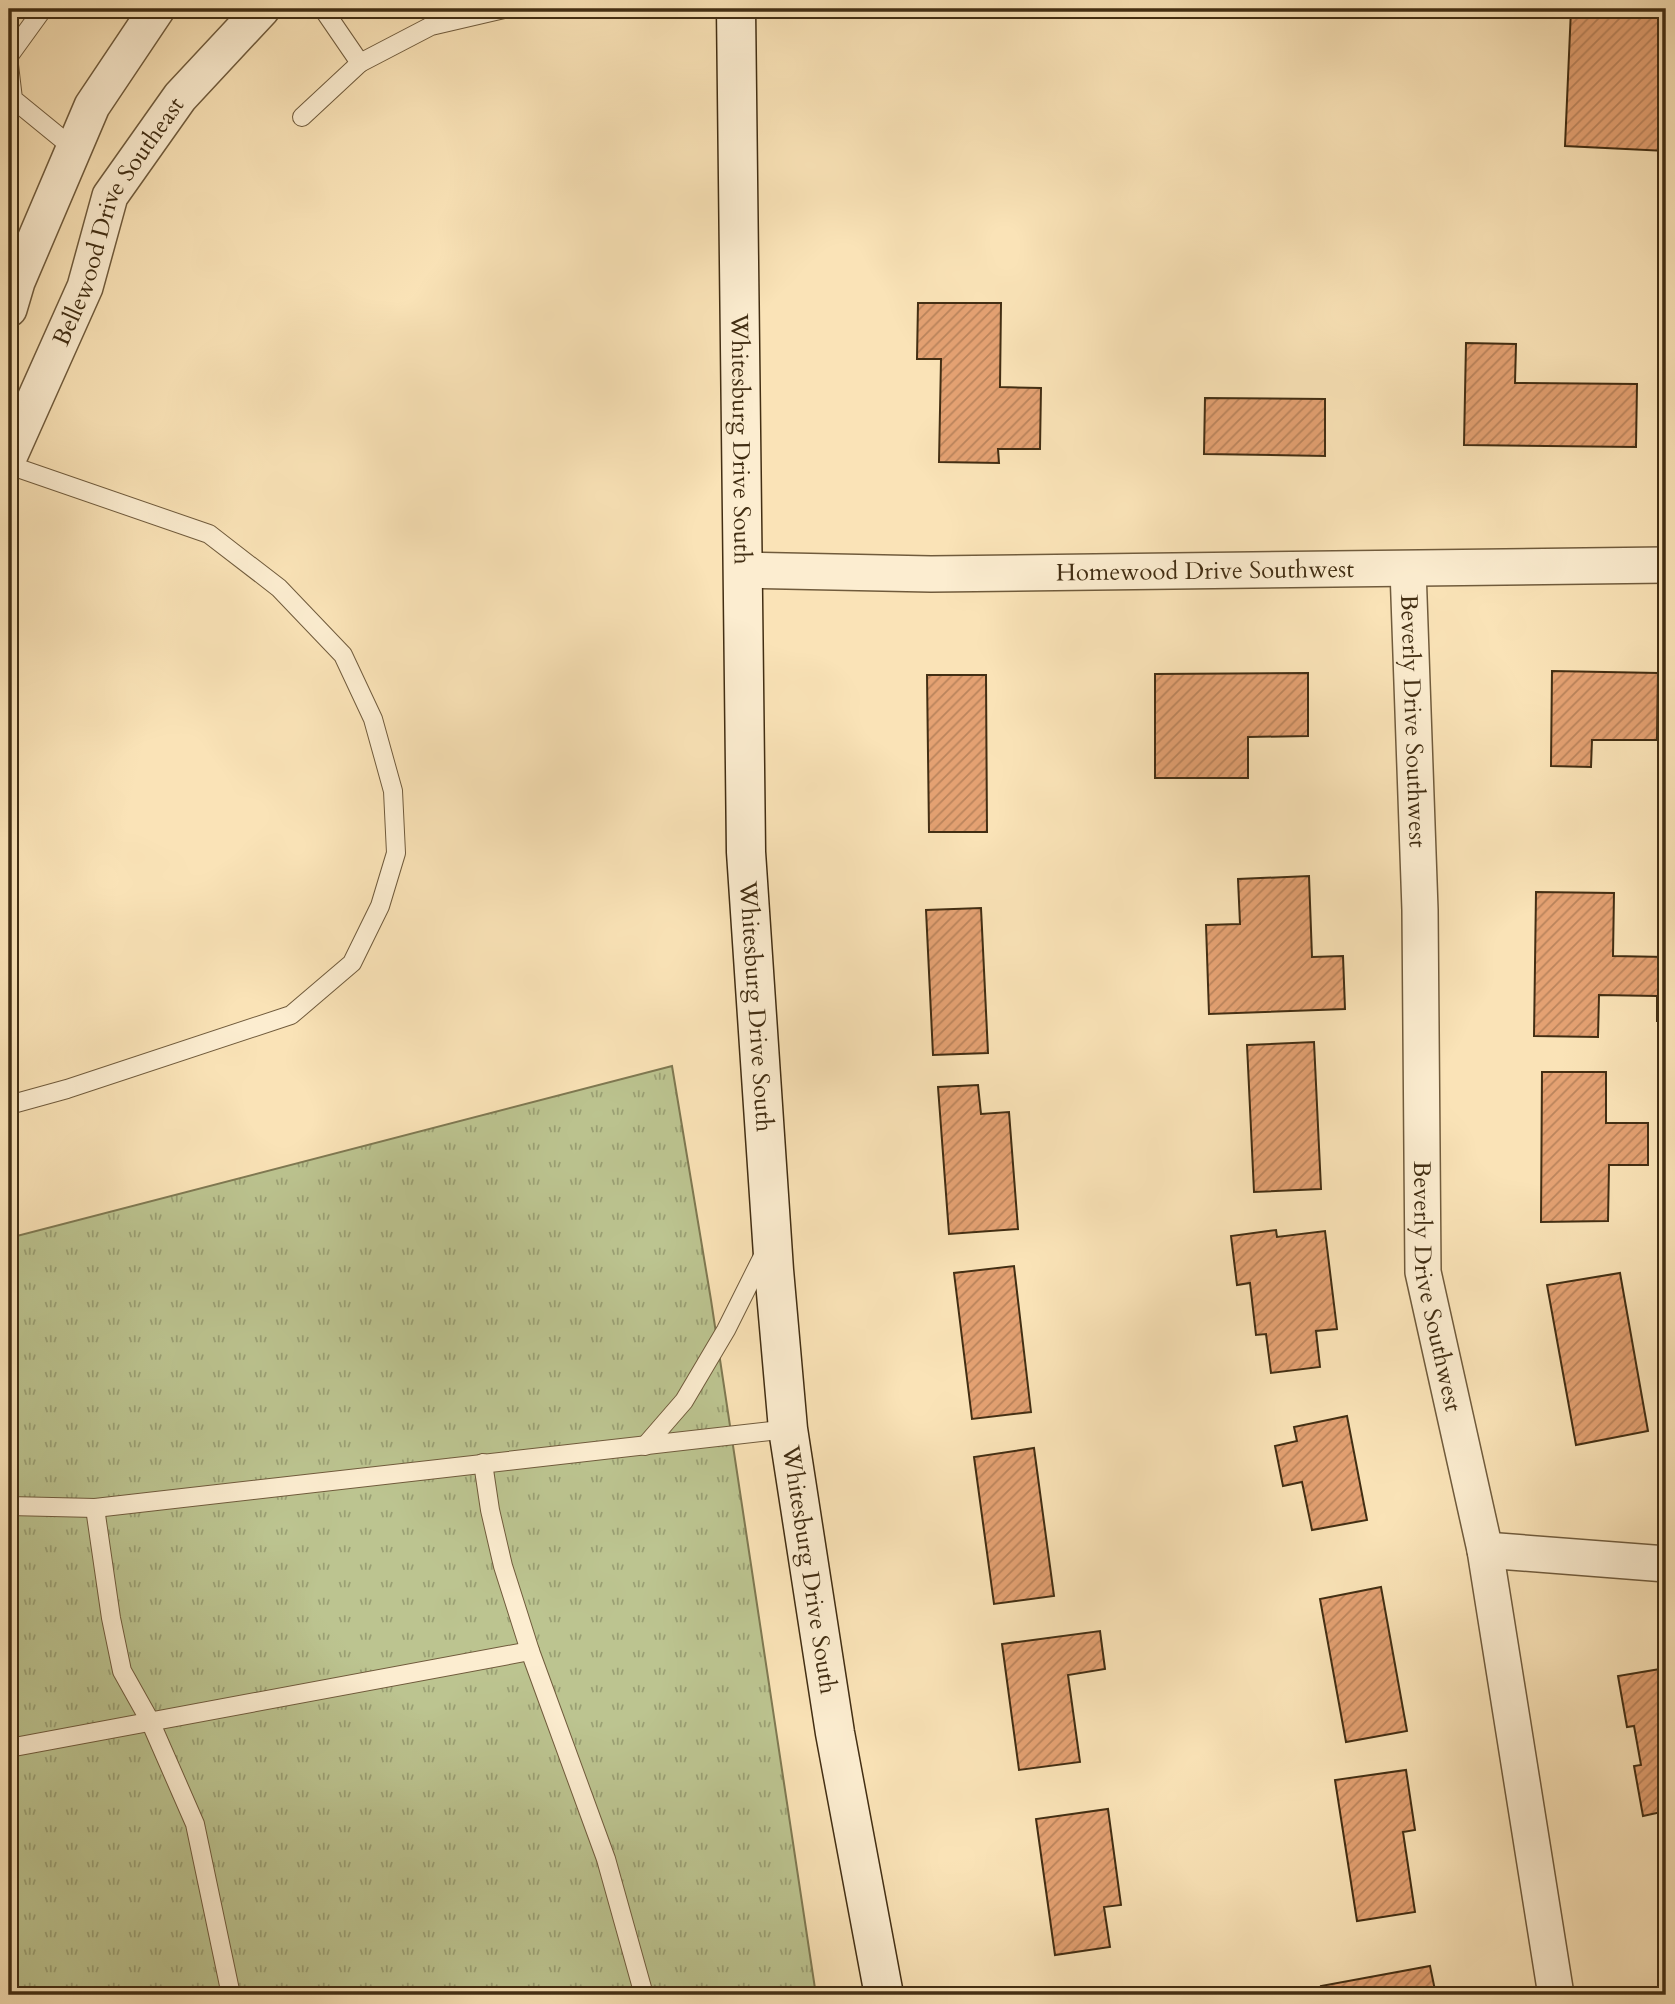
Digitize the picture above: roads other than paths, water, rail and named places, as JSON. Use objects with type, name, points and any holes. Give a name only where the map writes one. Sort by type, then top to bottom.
[{"type":"main road","name":"Whitesburg Drive South","points":[[736,9],[746,852],[772,1234],[788,1429],[835,1732],[884,1995]]},
{"type":"street","points":[[9,309],[17,282],[92,106],[157,9]]},
{"type":"street","name":"Bellewood Drive Southeast","points":[[9,457],[85,287],[110,196],[180,97],[261,9]]},
{"type":"street","name":"Homewood Drive Southwest","points":[[743,570],[931,574],[1666,565]]},
{"type":"street","name":"Beverly Drive Southwest","points":[[1408,569],[1420,910],[1423,1272],[1485,1550],[1556,1995]]},
{"type":"street","points":[[1485,1550],[1666,1564]]},
{"type":"lane","points":[[9,57],[43,9]]},
{"type":"lane","points":[[323,9],[360,64]]},
{"type":"lane","points":[[302,117],[360,64],[430,26],[504,9]]},
{"type":"lane","points":[[9,65],[13,99],[73,148]]},
{"type":"lane","points":[[9,465],[209,534],[279,588],[343,655],[373,719],[393,791],[396,853],[380,906],[352,963],[291,1015],[9,1105]]},
{"type":"lane","points":[[645,1446],[684,1401],[705,1366],[759,1266],[772,1234]]},
{"type":"lane","points":[[9,1506],[95,1508],[788,1429]]},
{"type":"lane","points":[[483,1463],[503,1566],[530,1651],[606,1859],[644,1995]]},
{"type":"lane","points":[[95,1508],[111,1618],[122,1671],[150,1721],[195,1824],[231,1995]]},
{"type":"lane","points":[[9,1748],[530,1651]]}]
